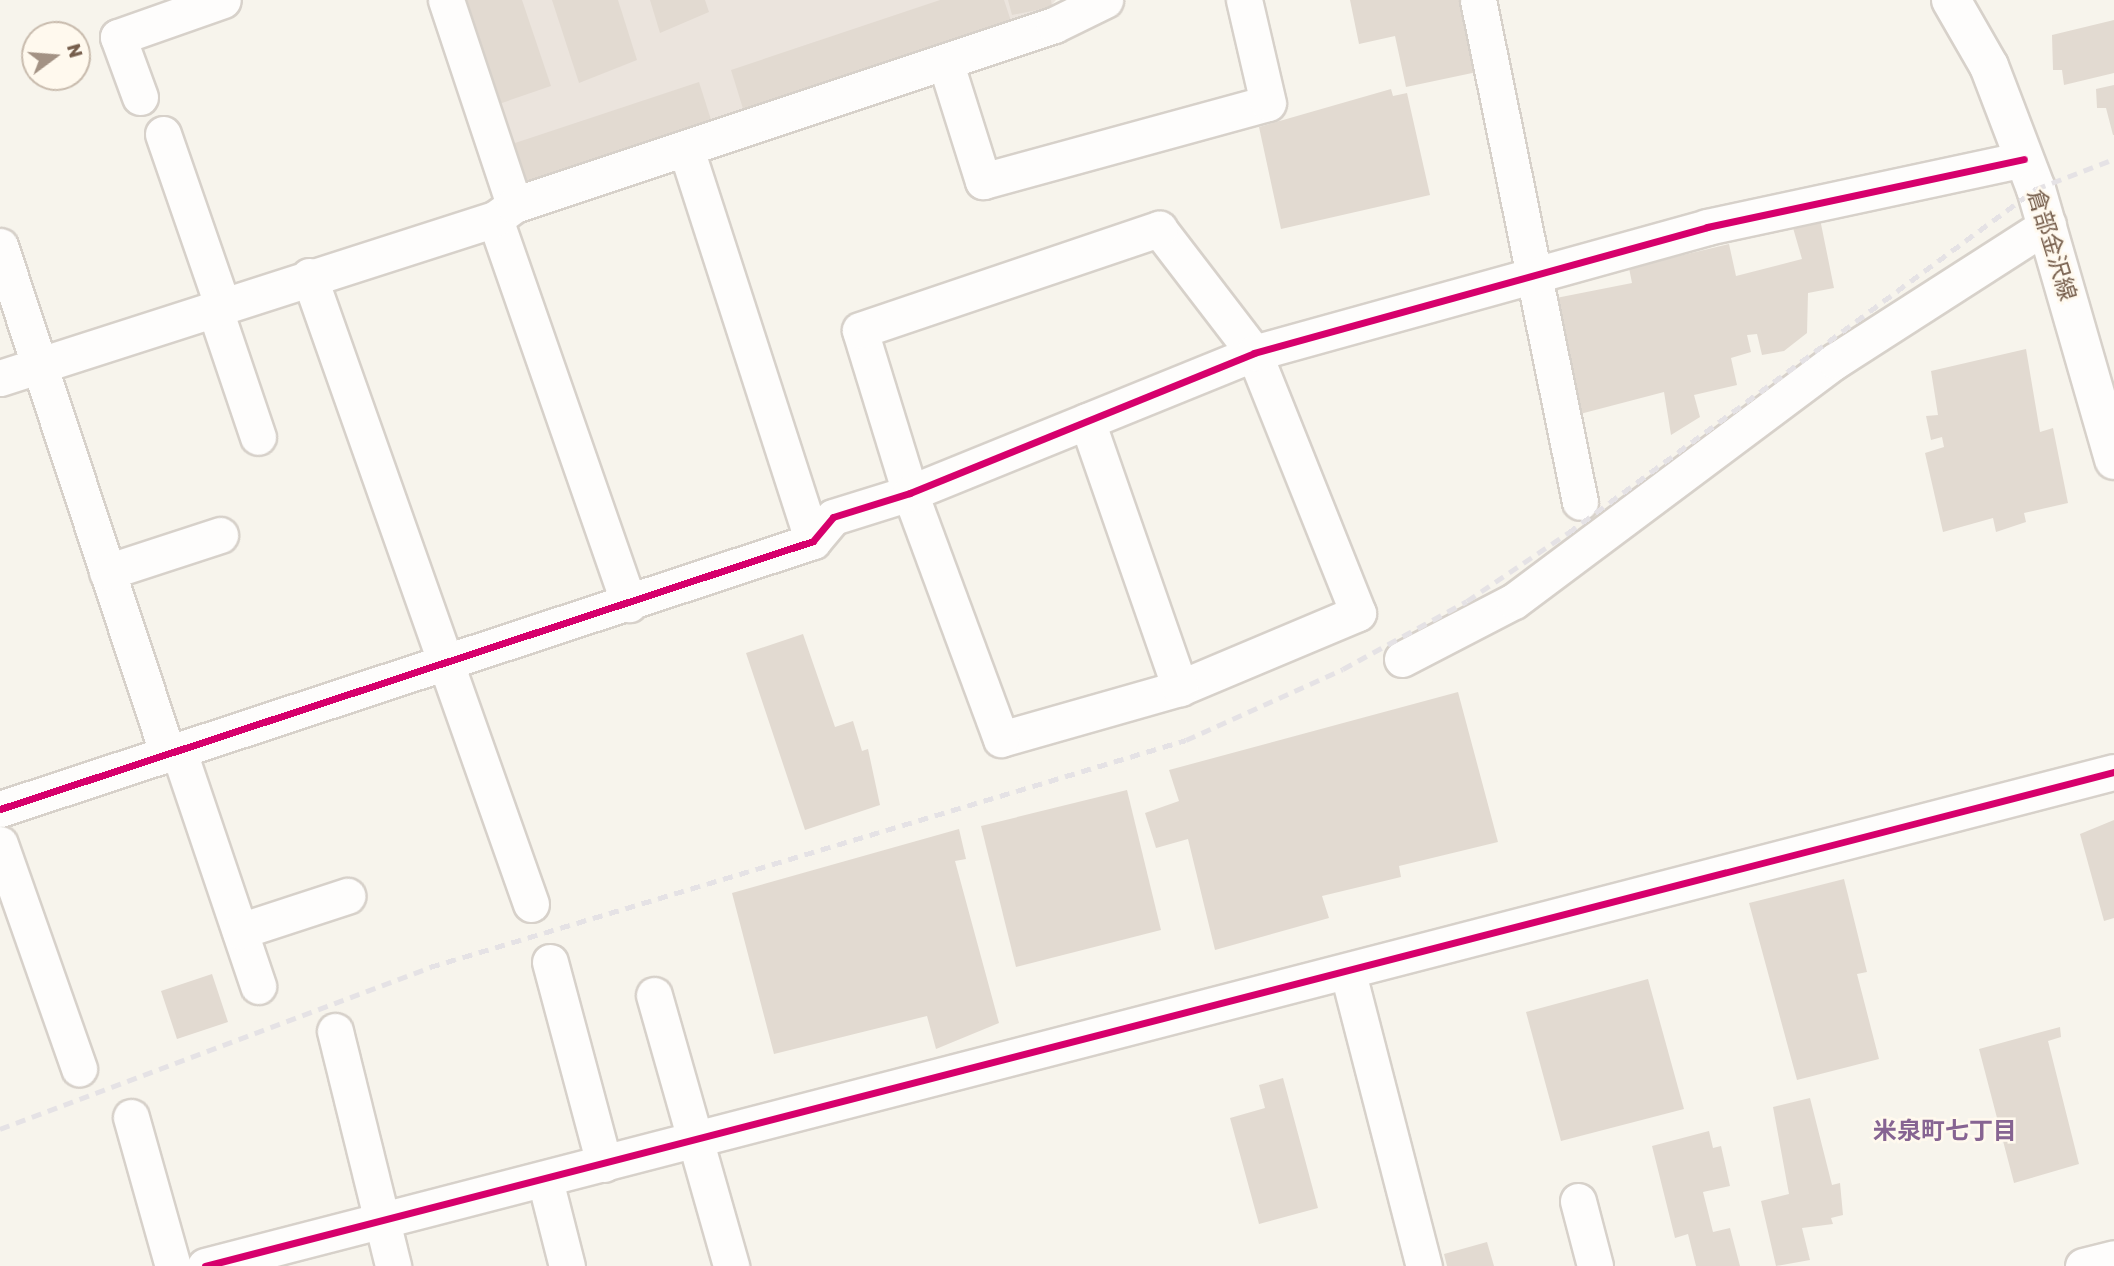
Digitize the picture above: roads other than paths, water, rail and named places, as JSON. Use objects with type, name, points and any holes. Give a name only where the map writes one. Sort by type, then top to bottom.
[{"type":"main road","name":"倉部金沢線","points":[[1951,0],[1989,66],[2048,224],[2114,460]]},
{"type":"street","points":[[140,97],[118,37],[223,0]]},
{"type":"street","points":[[446,0],[504,212],[628,604]]},
{"type":"street","points":[[0,378],[946,64],[1105,0]]},
{"type":"street","points":[[946,64],[983,181],[1268,103],[1244,0]]},
{"type":"street","points":[[1478,0],[1538,273],[1580,502]]},
{"type":"street","points":[[163,134],[258,437]]},
{"type":"street","points":[[687,152],[813,541]]},
{"type":"street","points":[[0,809],[813,541],[833,517],[910,493],[1254,353],[1707,227],[2024,159]]},
{"type":"street","points":[[1402,659],[1514,601],[1835,361],[2048,224]]},
{"type":"street","points":[[1159,229],[1254,353],[1358,613],[1180,688],[1001,740],[910,493],[860,330],[1159,229]]},
{"type":"street","points":[[0,246],[107,572],[258,986]]},
{"type":"street","points":[[309,276],[531,904]]},
{"type":"street","points":[[1087,421],[1180,688]]},
{"type":"street","points":[[107,572],[220,534]]},
{"type":"street","points":[[218,1264],[1348,973],[2114,772]]},
{"type":"street","points":[[0,844],[79,1069]]},
{"type":"street","points":[[240,932],[347,896]]},
{"type":"street","points":[[550,962],[604,1164]]},
{"type":"street","points":[[1348,973],[1424,1266]]},
{"type":"street","points":[[654,995],[698,1140],[731,1266]]},
{"type":"street","points":[[335,1031],[393,1266]]},
{"type":"street","points":[[131,1117],[173,1266]]},
{"type":"street","points":[[545,1180],[567,1266]]},
{"type":"street","points":[[1578,1201],[1595,1266]]},
{"type":"railway","points":[[0,1129],[430,967],[1186,740],[1343,669],[1467,601],[1568,533],[2036,189],[2114,159]]},
{"type":"district","name":"米泉町七丁目","points":[[1945,1132]]}]
